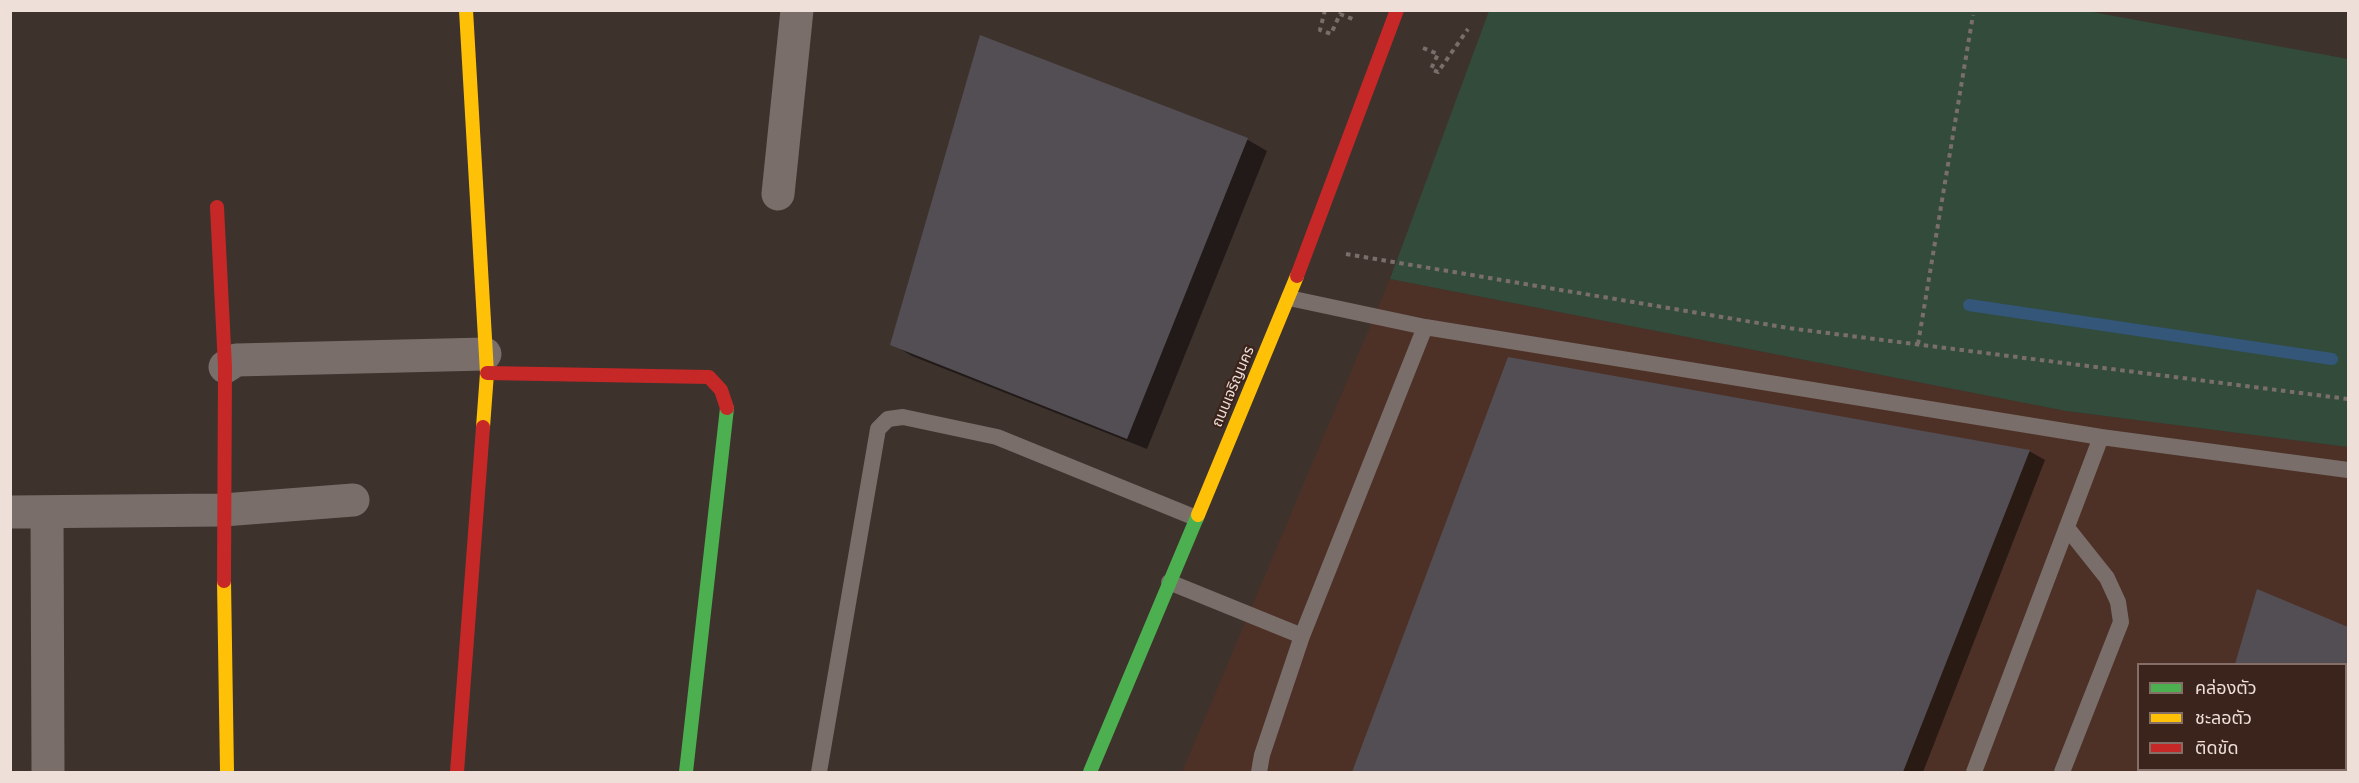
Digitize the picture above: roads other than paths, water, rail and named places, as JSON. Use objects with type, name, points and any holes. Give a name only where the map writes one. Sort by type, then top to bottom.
[{"type":"street","points":[[457,772],[486,364],[466,10]]},
{"type":"street","points":[[778,194],[797,10]]},
{"type":"street","name":"ถนนเจริญนคร","points":[[1090,772],[1289,298],[1396,10]]},
{"type":"street","points":[[217,207],[225,367],[223,510],[227,772]]},
{"type":"street","points":[[225,367],[236,360],[486,364],[709,378],[721,390],[727,408],[686,772]]},
{"type":"street","points":[[10,512],[223,510],[352,500]]},
{"type":"street","points":[[47,512],[48,772]]},
{"type":"lane","points":[[1289,298],[1425,327],[2101,437],[2349,470]]},
{"type":"lane","points":[[1259,772],[1262,755],[1302,636],[1425,327]]},
{"type":"lane","points":[[819,772],[878,429],[888,419],[903,417],[997,437],[1196,518]]},
{"type":"lane","points":[[1974,772],[2101,437]]},
{"type":"lane","points":[[2062,772],[2121,622],[2118,602],[2107,578],[2068,529]]},
{"type":"lane","points":[[1169,582],[1302,636]]},
{"type":"waterway","points":[[1969,305],[2332,359]]}]
